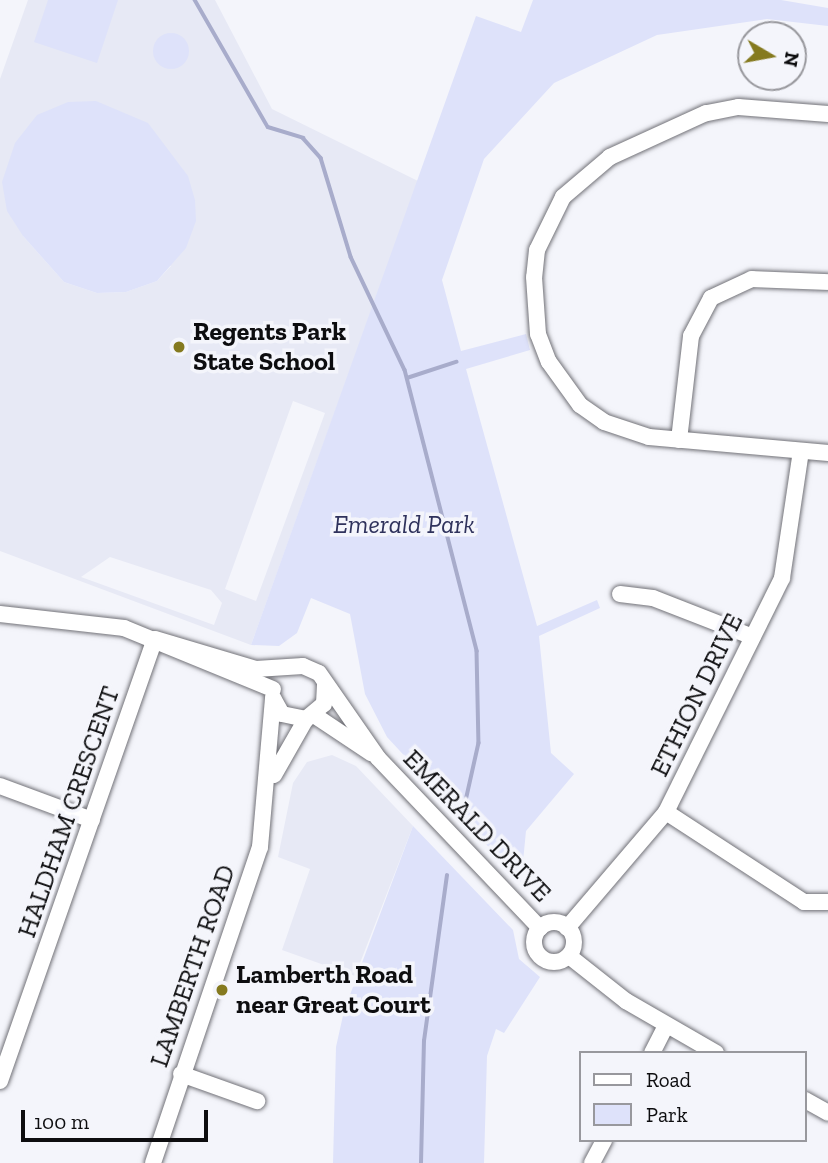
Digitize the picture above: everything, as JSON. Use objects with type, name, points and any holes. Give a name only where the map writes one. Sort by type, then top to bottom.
[{"type":"street","points":[[828,114],[774,107],[706,113],[601,162],[563,197],[548,222],[537,250],[535,311],[538,334],[562,385],[604,422],[679,440],[828,453]]},
{"type":"street","points":[[679,440],[691,336],[711,298],[752,279],[828,282]]},
{"type":"street","name":"ETHION DRIVE","points":[[567,928],[666,812],[753,636],[790,553],[801,451]]},
{"type":"street","points":[[620,594],[653,598],[753,636]]},
{"type":"street","name":"EMERALD DRIVE","points":[[0,614],[84,621],[256,669],[311,668],[324,681],[378,758],[540,928]]},
{"type":"street","name":"EMERALD DRIVE","points":[[155,639],[273,694],[282,714],[310,717],[378,758]]},
{"type":"street","name":"HALDHAM CRESCENT","points":[[0,1081],[155,639]]},
{"type":"street","points":[[273,694],[286,669]]},
{"type":"street","points":[[310,717],[324,704],[324,681]]},
{"type":"street","name":"LAMBERTH ROAD","points":[[153,1163],[181,1074],[251,876],[270,784],[273,694]]},
{"type":"street","name":"LAMBERTH ROAD","points":[[270,784],[310,717]]},
{"type":"street","points":[[0,786],[92,820]]},
{"type":"street","points":[[666,812],[804,902],[828,902]]},
{"type":"street","points":[[556,922],[567,928],[574,944],[569,956],[551,962],[540,957],[534,939],[540,928],[556,922]]},
{"type":"street","points":[[569,956],[666,1026],[712,1051]]},
{"type":"street","points":[[653,1051],[666,1026]]},
{"type":"street","points":[[181,1074],[257,1101]]},
{"type":"street","points":[[807,1101],[828,1113]]},
{"type":"street","points":[[592,1163],[603,1142]]},
{"type":"shaded area","name":"Regents Park State School","points":[[28,0],[215,0],[272,109],[418,181],[251,645],[0,551],[0,79]],"holes":[[[23,236],[171,266],[157,281],[126,292],[97,293],[64,282]],[[293,401],[325,413],[256,601],[225,589]],[[110,557],[211,590],[222,603],[214,625],[81,577]]]},
{"type":"shaded area","points":[[332,755],[356,766],[413,826],[355,976],[282,950],[310,869],[278,857],[293,783],[307,762]]},
{"type":"green space","points":[[48,0],[118,0],[97,63],[34,42]]},
{"type":"green space","name":"Emerald Park","points":[[533,0],[781,0],[828,8],[828,26],[807,24],[807,21],[767,19],[737,21],[737,23],[657,35],[554,83],[484,159],[442,280],[461,351],[526,334],[530,350],[466,369],[537,626],[597,600],[600,608],[539,636],[551,753],[574,774],[526,831],[521,882],[387,737],[365,694],[350,614],[311,598],[297,633],[279,646],[251,645],[476,16],[521,32]]},
{"type":"green space","points":[[171,33],[184,38],[189,51],[184,64],[171,69],[158,64],[153,51],[158,38]]},
{"type":"green space","points":[[96,101],[148,123],[188,176],[195,200],[196,221],[186,248],[157,281],[126,292],[97,293],[64,282],[23,236],[7,211],[2,182],[15,143],[37,115],[68,102]]},
{"type":"green space","points":[[413,826],[513,930],[519,959],[540,977],[504,1033],[496,1029],[487,1056],[484,1163],[333,1163],[336,1047],[344,1011]]},
{"type":"waterway","points":[[195,0],[268,127],[303,138],[321,158],[351,257],[405,370],[477,651],[479,743],[464,810]]},
{"type":"waterway","points":[[407,378],[456,362]]},
{"type":"waterway","points":[[421,1163],[424,1041],[447,876]]},
{"type":"place","name":"Regents Park State School","points":[[179,347]]},
{"type":"place","name":"Lamberth Road near Great Court","points":[[222,990]]}]
